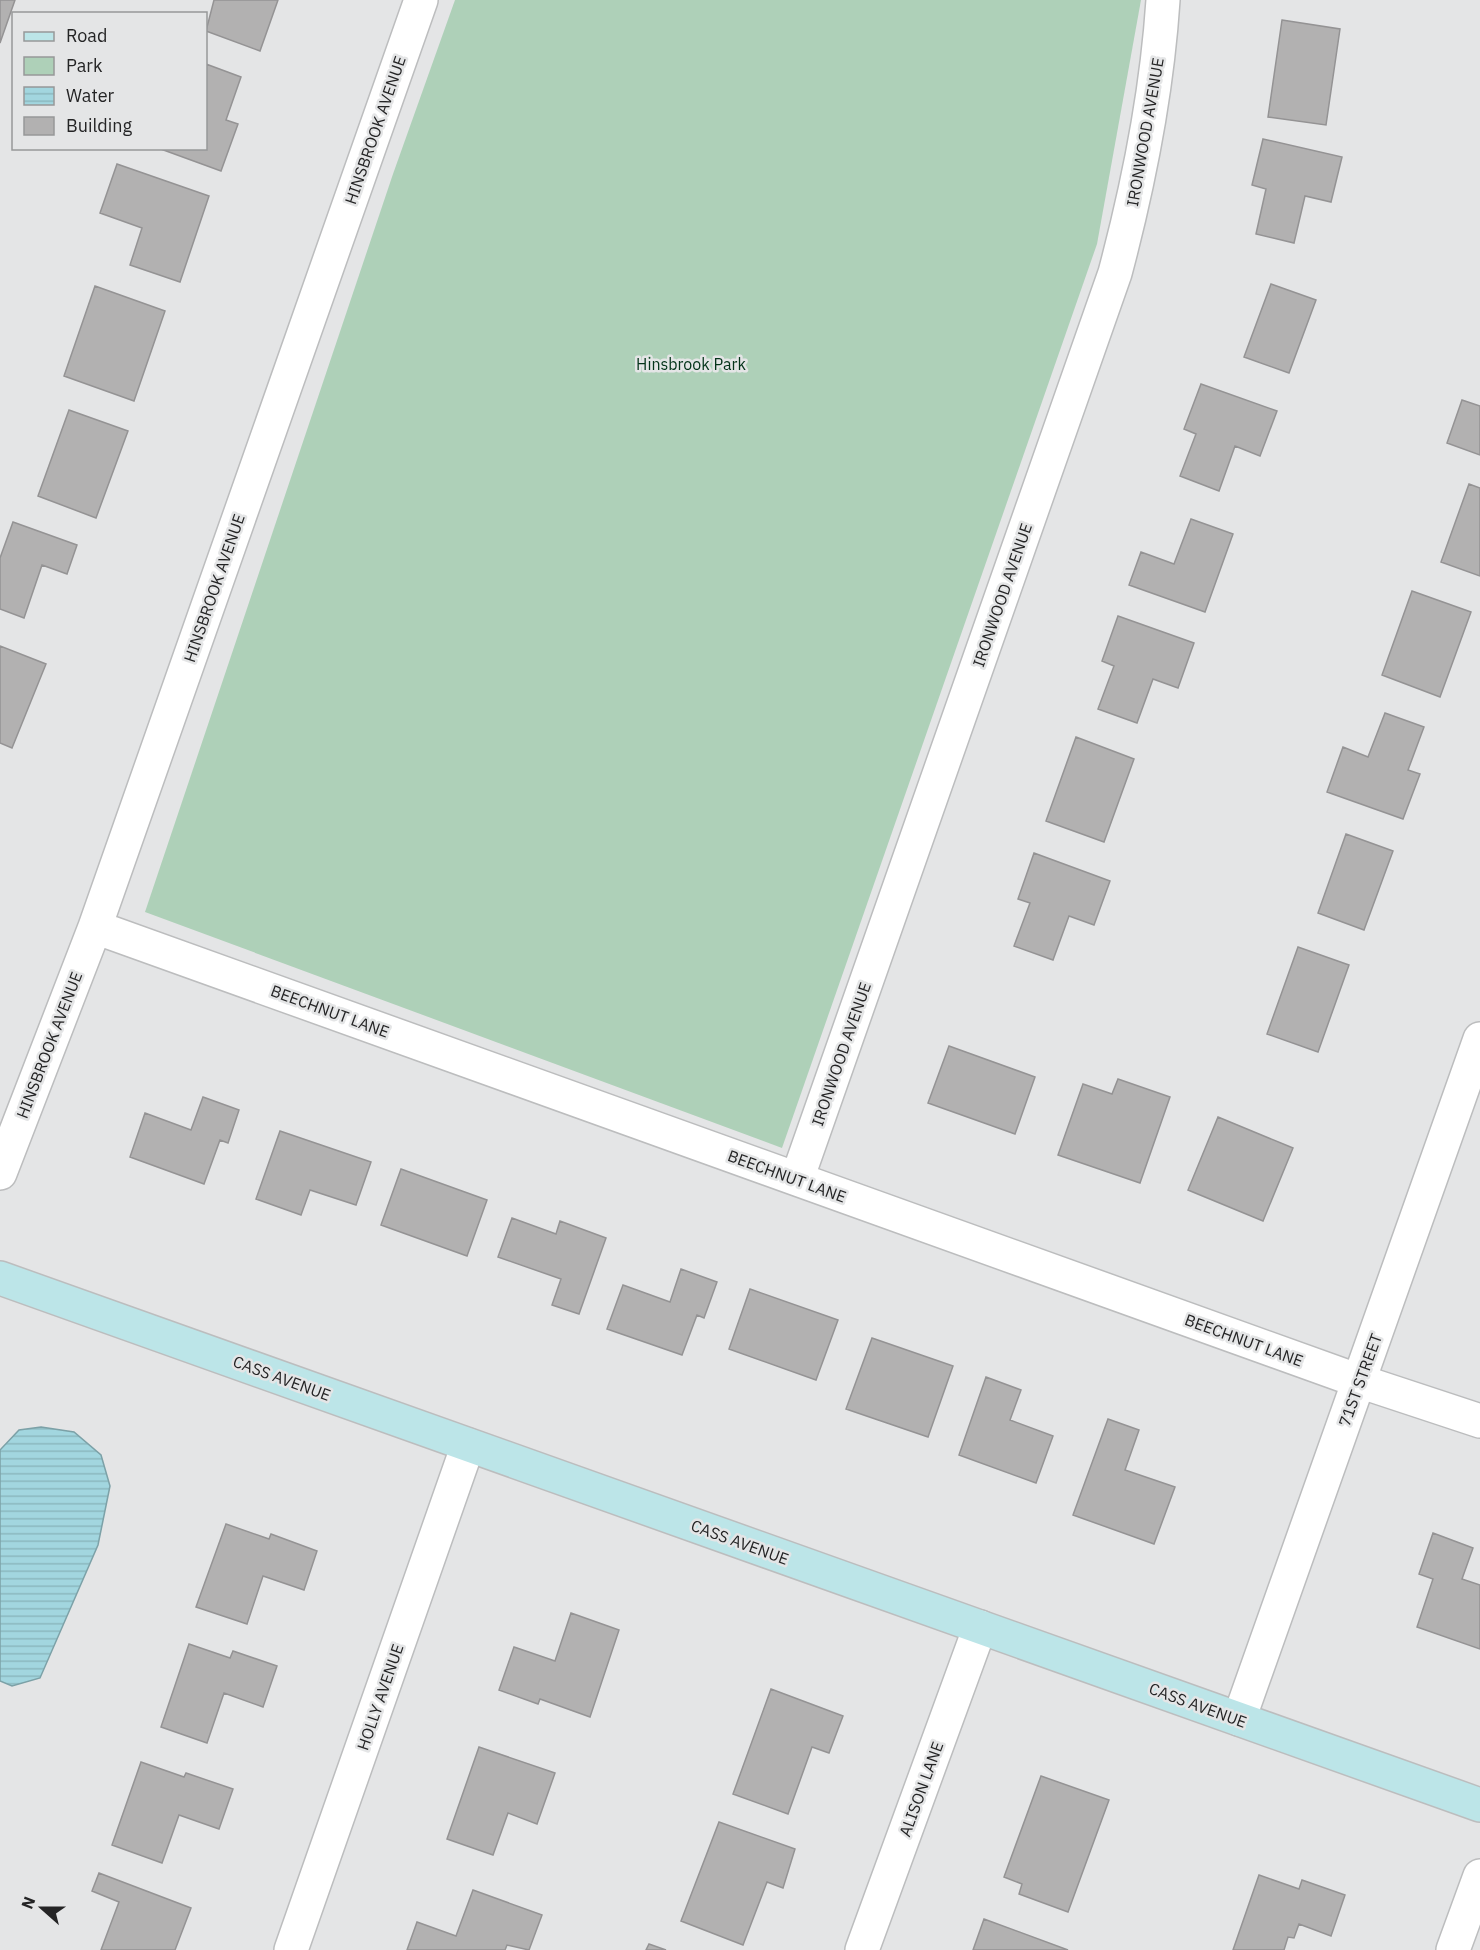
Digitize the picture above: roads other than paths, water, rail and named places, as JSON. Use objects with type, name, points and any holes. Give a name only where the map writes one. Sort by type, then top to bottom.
[{"type":"main road","name":"CASS AVENUE","points":[[0,1278],[1480,1805]]},
{"type":"street","name":"HINSBROOK AVENUE","points":[[0,1173],[95,927],[421,0]]},
{"type":"street","name":"IRONWOOD AVENUE","points":[[797,1179],[1114,273],[1132,210],[1150,122],[1163,0]]},
{"type":"street","name":"BEECHNUT LANE","points":[[95,927],[1359,1381],[1480,1421]]},
{"type":"street","name":"71ST STREET","points":[[1239,1719],[1480,1039]]},
{"type":"street","name":"HOLLY AVENUE","points":[[291,1950],[468,1444]]},
{"type":"street","name":"ALISON LANE","points":[[862,1950],[980,1627]]},
{"type":"street","points":[[1453,1950],[1480,1876]]},
{"type":"water","points":[[41,1427],[74,1432],[101,1455],[110,1486],[98,1545],[40,1678],[12,1686],[0,1681],[0,1450],[19,1430]]},
{"type":"park label","name":"Hinsbrook Park","points":[[691,364]]}]
